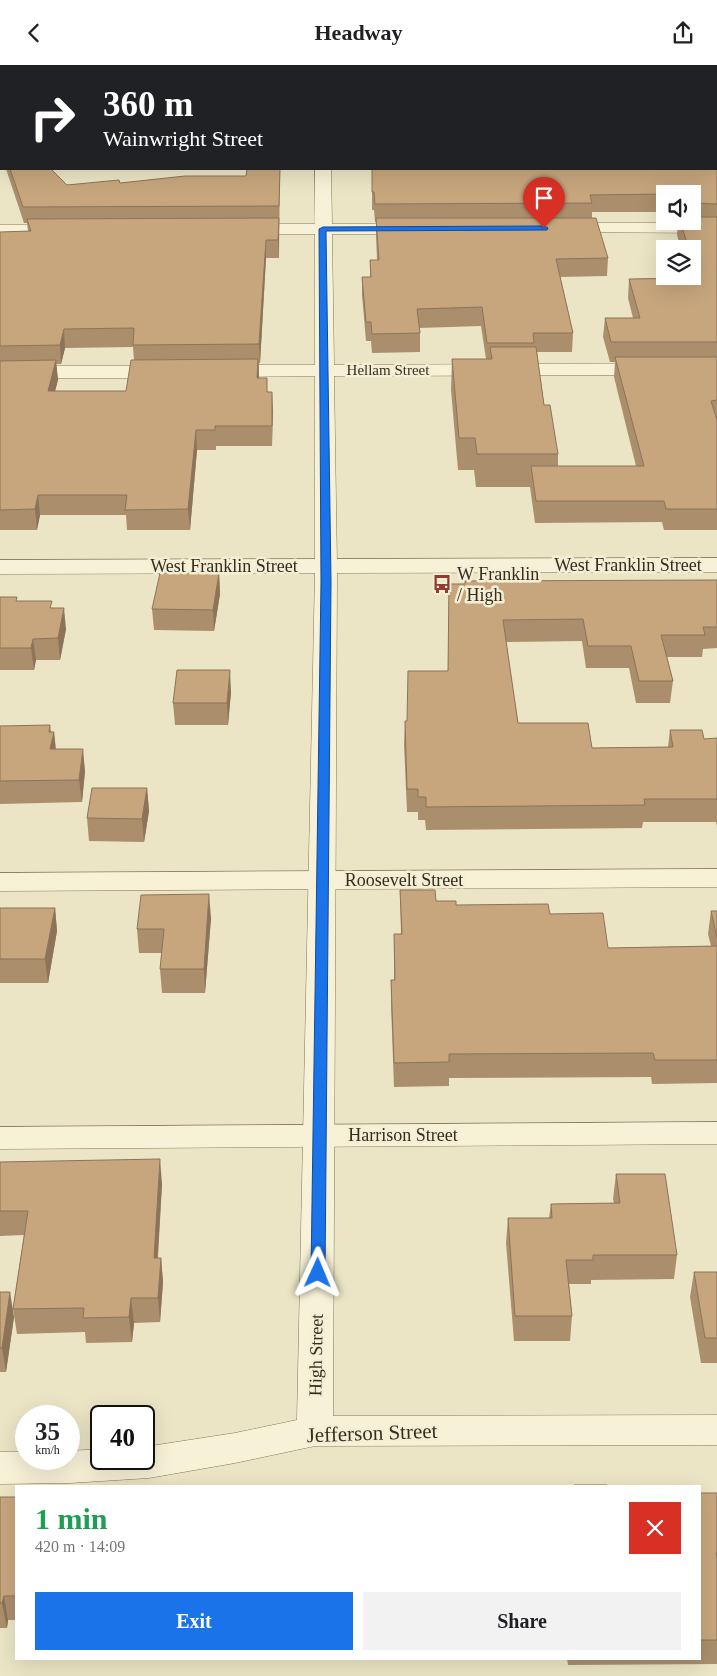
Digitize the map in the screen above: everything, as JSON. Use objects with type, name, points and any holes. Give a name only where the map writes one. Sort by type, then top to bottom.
[{"type":"street","name":"High Street","points":[[315,1431],[326,566],[323,170]]},
{"type":"street","points":[[550,228],[717,228]]},
{"type":"street","points":[[225,229],[431,229]]},
{"type":"street","points":[[0,230],[78,230]]},
{"type":"street","name":"Hellam Street","points":[[203,371],[717,369]]},
{"type":"street","points":[[0,373],[184,371]]},
{"type":"street","name":"West Franklin Street","points":[[0,567],[717,565]]},
{"type":"street","name":"Roosevelt Street","points":[[0,882],[717,878]]},
{"type":"street","name":"Harrison Street","points":[[0,1138],[717,1133]]},
{"type":"street","name":"Jefferson Street","points":[[0,1468],[70,1467],[149,1462],[235,1448],[315,1431],[717,1429]]},
{"type":"building","points":[[10,170],[52,170],[67,185],[119,180],[120,183],[185,176],[246,176],[247,170],[280,170],[279,206],[23,207]]},
{"type":"building","points":[[372,170],[717,170],[717,204],[701,203],[701,185],[656,185],[656,194],[590,195],[592,203],[375,204],[374,192],[372,192]]},
{"type":"building","points":[[701,217],[717,217],[717,342],[611,342],[605,318],[640,318],[629,279],[656,279],[656,285],[701,285],[701,240],[686,240],[683,230],[701,230]]},
{"type":"building","points":[[279,218],[278,240],[266,240],[259,344],[133,345],[134,328],[64,329],[60,345],[0,346],[0,232],[31,231],[27,219]]},
{"type":"building","points":[[376,218],[596,218],[608,258],[556,259],[573,333],[533,333],[534,343],[487,343],[482,307],[417,309],[420,333],[372,334],[371,322],[366,322],[362,277],[371,277],[370,260],[379,260]]},
{"type":"building","points":[[490,347],[536,347],[544,405],[550,405],[558,454],[477,454],[475,438],[459,438],[452,359],[492,359]]},
{"type":"building","points":[[615,357],[717,357],[717,400],[711,401],[717,420],[717,509],[666,509],[664,501],[536,501],[531,466],[644,466]]},
{"type":"building","points":[[258,359],[257,378],[267,378],[267,392],[272,392],[272,426],[215,426],[215,430],[196,430],[188,509],[125,510],[127,495],[38,495],[35,509],[0,510],[0,361],[56,360],[48,391],[126,391],[131,360]]},
{"type":"building","points":[[160,573],[219,573],[213,610],[152,609]]},
{"type":"building","points":[[717,580],[717,627],[703,627],[705,635],[661,635],[673,681],[639,681],[631,646],[588,646],[583,619],[503,620],[518,723],[588,723],[592,748],[673,747],[670,730],[702,730],[704,739],[717,738],[717,799],[644,799],[645,805],[426,807],[426,797],[418,797],[418,789],[407,789],[405,721],[407,721],[408,671],[448,671],[449,584],[465,584],[465,581]]},
{"type":"building","points":[[0,597],[17,597],[16,601],[52,601],[50,608],[64,608],[58,638],[33,639],[31,648],[0,648]]},
{"type":"building","points":[[177,670],[230,670],[227,703],[173,703]]},
{"type":"building","points":[[50,725],[49,732],[54,732],[50,749],[83,749],[79,780],[0,781],[0,726]]},
{"type":"building","points":[[92,788],[147,788],[142,819],[87,818]]},
{"type":"building","points":[[400,890],[435,890],[436,901],[456,901],[456,905],[548,904],[550,914],[603,913],[608,948],[717,946],[717,1060],[655,1060],[653,1053],[449,1054],[449,1062],[394,1063],[391,980],[395,980],[394,934],[402,934]]},
{"type":"building","points":[[209,894],[204,969],[160,969],[164,929],[137,929],[141,895]]},
{"type":"building","points":[[0,908],[55,908],[45,959],[0,959]]},
{"type":"building","points":[[711,911],[717,911],[717,938]]},
{"type":"building","points":[[160,1159],[154,1258],[161,1258],[158,1298],[131,1298],[129,1317],[83,1318],[84,1308],[13,1309],[28,1211],[0,1211],[0,1162]]},
{"type":"building","points":[[616,1174],[665,1174],[677,1255],[593,1255],[593,1260],[566,1260],[572,1316],[515,1316],[508,1218],[552,1218],[551,1204],[620,1203]]},
{"type":"building","points":[[694,1272],[717,1272],[717,1338],[705,1338]]},
{"type":"building","points":[[0,1292],[10,1292],[2,1348],[0,1348]]},
{"type":"building","points":[[701,1493],[717,1493],[717,1640],[701,1640]]},
{"type":"building","points":[[0,1497],[15,1497],[15,1596],[4,1596],[2,1603],[0,1603]]},
{"type":"place","name":"W Franklin / High","points":[[442,584]]},
{"type":"route","points":[[318,1273],[326,582],[323,229],[544,228]]}]
